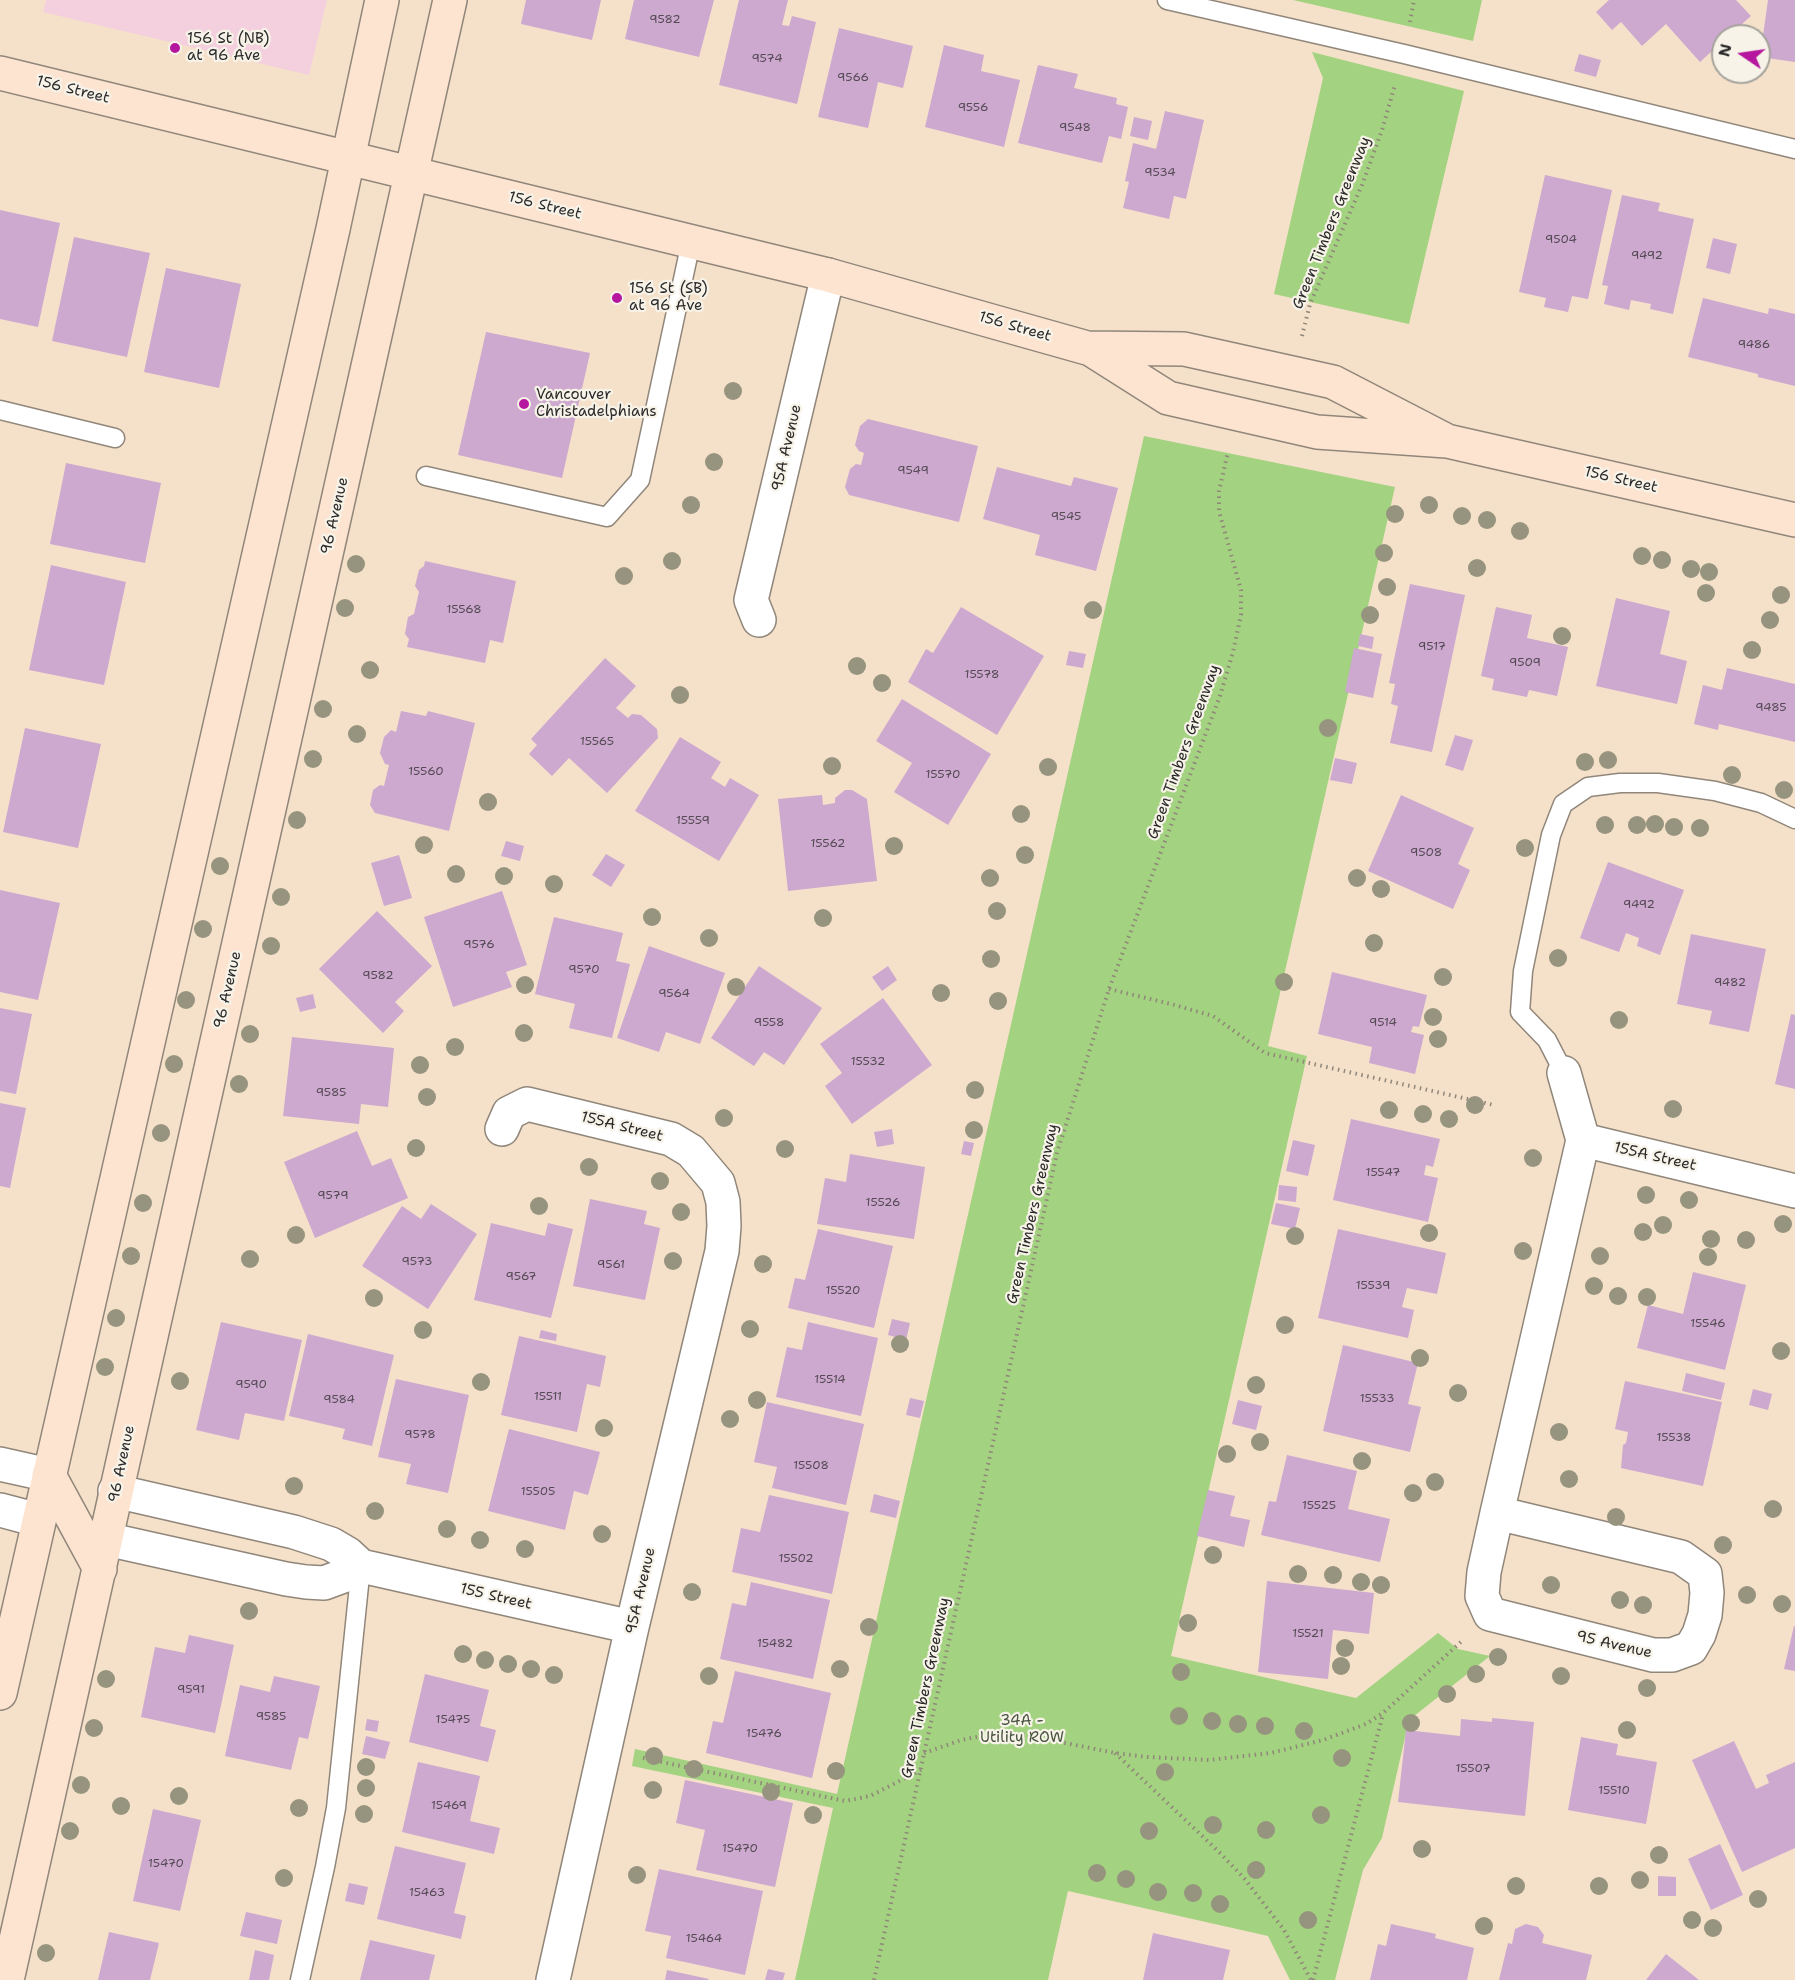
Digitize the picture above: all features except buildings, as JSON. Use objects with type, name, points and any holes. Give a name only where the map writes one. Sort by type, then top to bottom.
[{"type":"main road","points":[[0,1693],[382,0]]},
{"type":"main road","name":"96 Avenue","points":[[7,1980],[450,0]]},
{"type":"main road","name":"156 Street","points":[[0,73],[828,275],[1087,348],[1184,349],[1334,382],[1447,441]]},
{"type":"main road","name":"156 Street","points":[[1087,348],[1168,398],[1317,432],[1447,441],[1795,520]]},
{"type":"main road","points":[[49,1475],[103,1554]]},
{"type":"street","name":"95A Avenue","points":[[759,620],[751,600],[828,275]]},
{"type":"street","points":[[1564,1072],[1583,1140]]},
{"type":"street","name":"155A Street","points":[[502,1130],[509,1113],[527,1104],[670,1139],[691,1151],[718,1183],[723,1202]]},
{"type":"street","name":"155A Street","points":[[1583,1140],[1795,1191]]},
{"type":"street","name":"95 Avenue","points":[[1497,1513],[1681,1557],[1705,1574],[1707,1593],[1705,1615],[1699,1634],[1691,1648],[1672,1655],[1653,1655],[1490,1614],[1482,1596],[1484,1572],[1497,1513],[1583,1140]]},
{"type":"street","name":"95A Avenue","points":[[553,1980],[632,1627],[722,1251],[723,1202]]},
{"type":"street","points":[[0,1464],[49,1475]]},
{"type":"street","name":"155 Street","points":[[115,1491],[304,1534],[331,1544],[348,1554],[361,1566],[632,1627]]},
{"type":"street","points":[[0,1510],[38,1520]]},
{"type":"street","points":[[103,1554],[324,1583],[361,1566]]},
{"type":"lane","points":[[1167,0],[1404,54],[1795,149]]},
{"type":"lane","points":[[426,476],[607,517],[640,480],[691,242]]},
{"type":"lane","points":[[0,410],[115,438]]},
{"type":"lane","points":[[1564,1072],[1547,1040],[1520,1012],[1525,960],[1551,835],[1563,804],[1588,787],[1620,783],[1658,783],[1715,791],[1743,798],[1761,803],[1795,819]]},
{"type":"lane","points":[[300,1980],[336,1808],[361,1566]]},
{"type":"path","points":[[1409,28],[1414,0]]},
{"type":"path","name":"Green Timbers Greenway","points":[[1300,342],[1310,304],[1362,186],[1397,79]]},
{"type":"path","name":"Green Timbers Greenway","points":[[874,1980],[1057,1153],[1109,989],[1220,696],[1241,615],[1241,590],[1237,568],[1219,511],[1219,490],[1229,446]]},
{"type":"path","points":[[1109,989],[1213,1016],[1265,1053],[1494,1104]]},
{"type":"path","points":[[924,1754],[962,1740],[997,1733],[1045,1738],[1115,1753],[1181,1759],[1239,1758],[1271,1753],[1323,1740],[1366,1724],[1383,1713],[1465,1637]]},
{"type":"path","points":[[1312,1980],[1383,1713]]},
{"type":"path","points":[[1115,1753],[1244,1878],[1284,1930],[1312,1980]]},
{"type":"path","points":[[637,1757],[845,1801],[870,1796],[921,1770]]},
{"type":"shaded area","points":[[46,0],[327,0],[309,75],[43,12]]},
{"type":"green space","points":[[1293,0],[1482,0],[1473,41]]},
{"type":"green space","points":[[1312,52],[1464,91],[1409,324],[1274,294],[1323,78]]},
{"type":"green space","name":"34A - Utility ROW","points":[[1144,436],[1395,487],[1268,1046],[1307,1056],[1171,1656],[1356,1698],[1438,1633],[1458,1649],[1490,1656],[1409,1720],[1382,1838],[1363,1870],[1335,1980],[1290,1980],[1268,1936],[1068,1891],[1048,1980],[795,1980],[833,1808],[632,1766],[635,1749],[837,1794]]},
{"type":"place","name":"156 St (NB) at 96 Ave","points":[[175,48]]},
{"type":"place","name":"156 St (SB) at 96 Ave","points":[[617,298]]},
{"type":"place","name":"Vancouver Christadelphians","points":[[524,404]]}]
